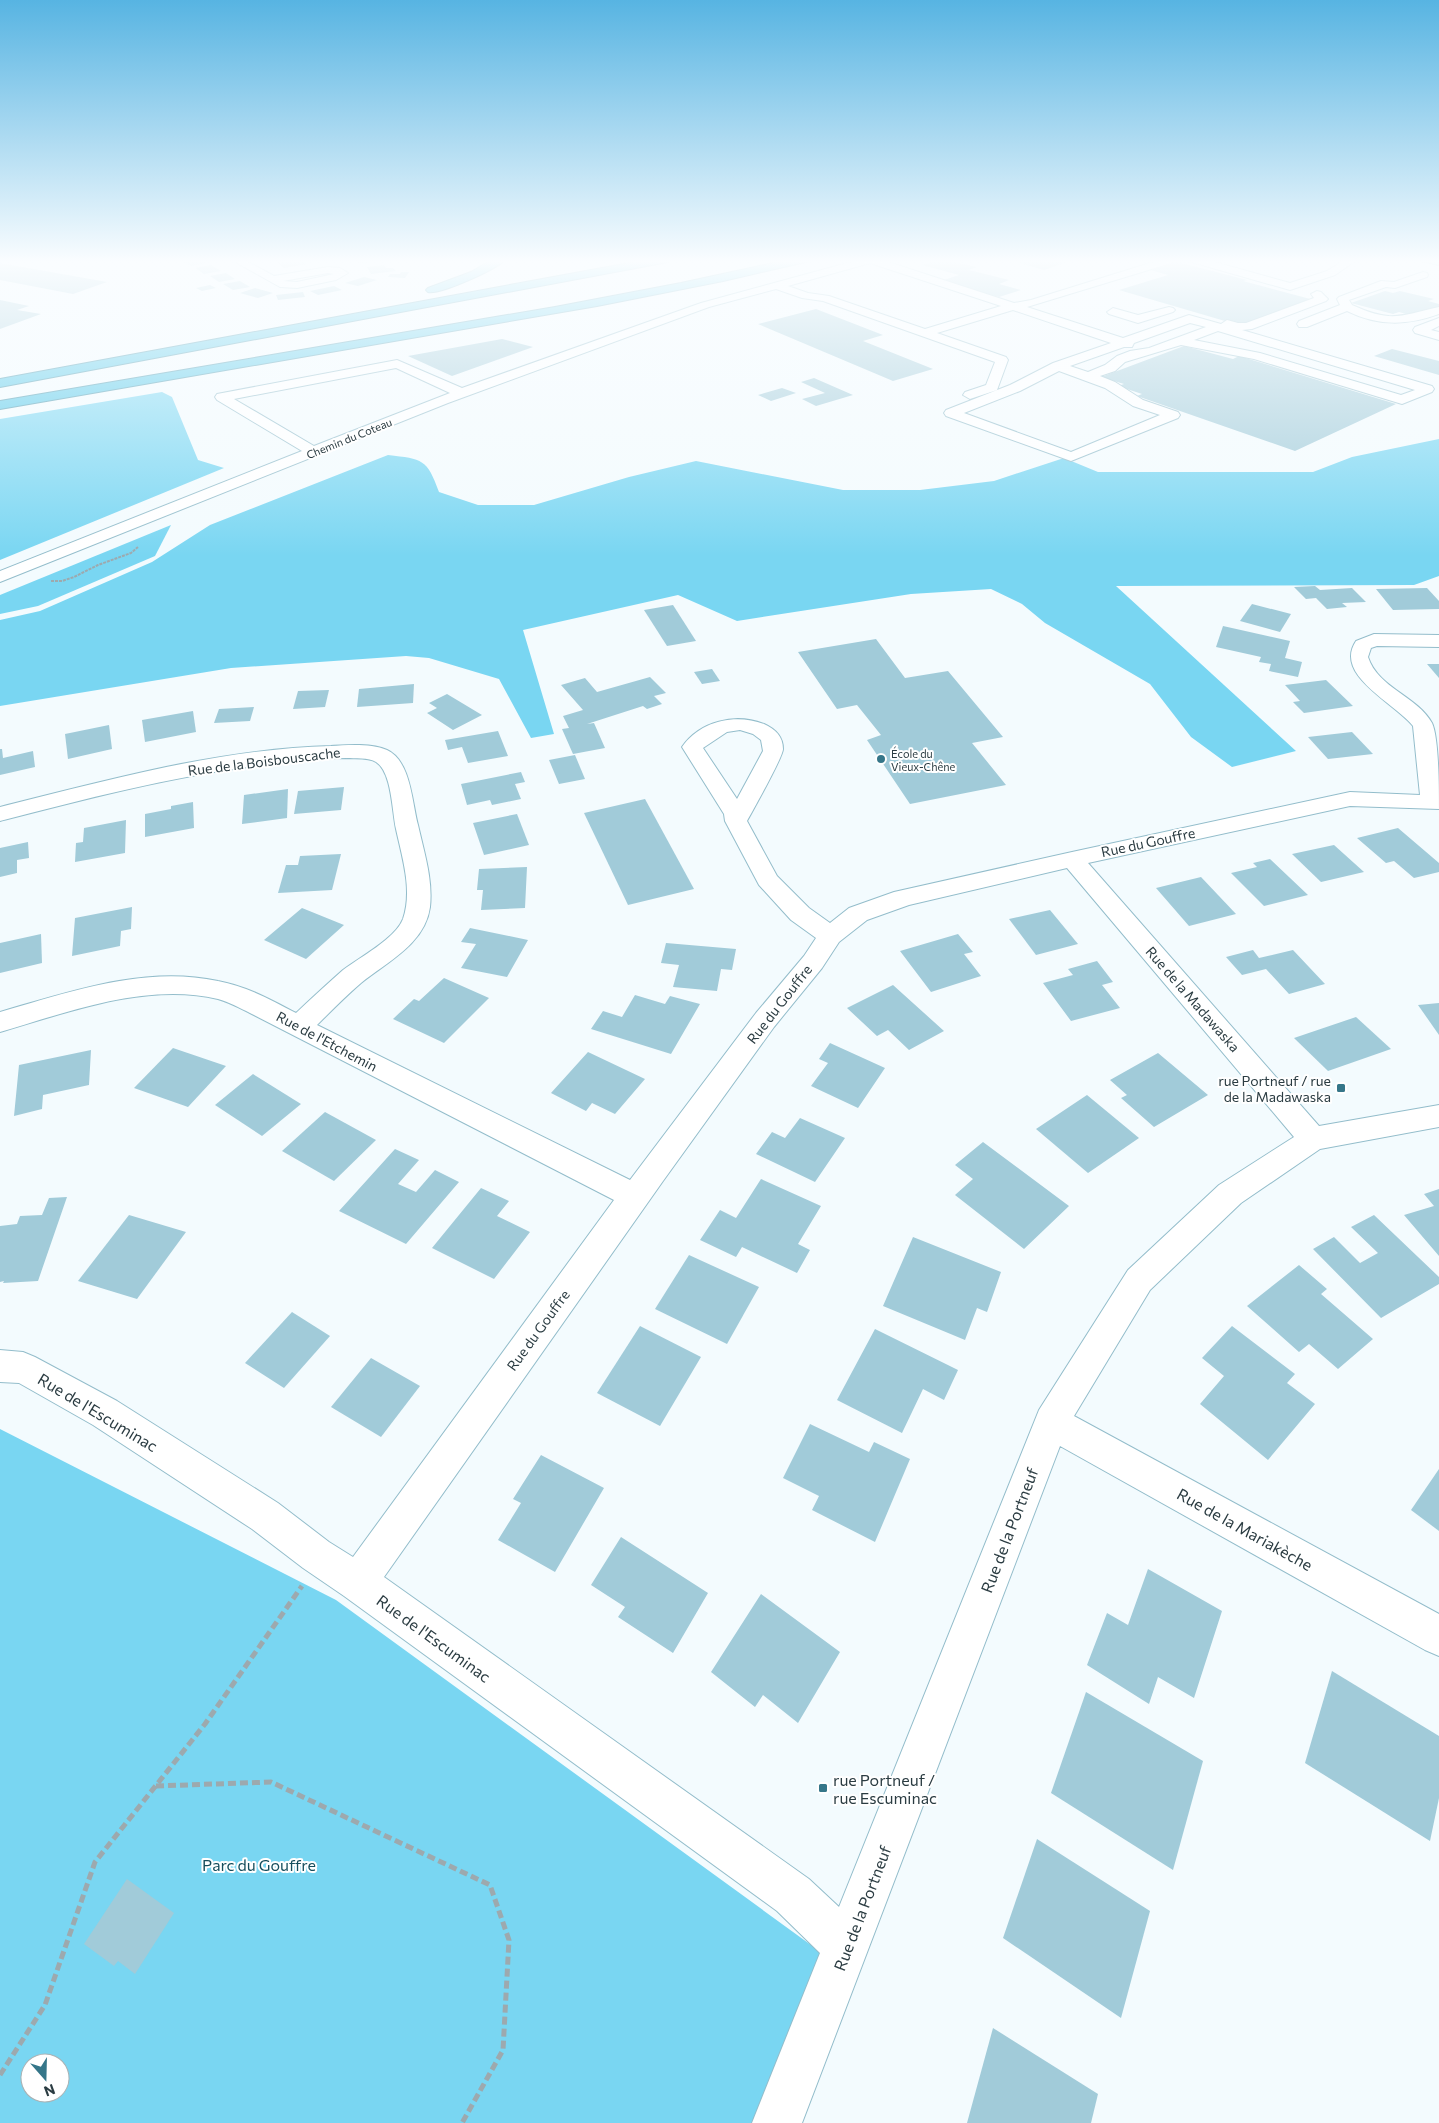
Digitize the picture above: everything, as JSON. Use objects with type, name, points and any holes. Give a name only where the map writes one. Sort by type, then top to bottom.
[{"type":"highway","points":[[0,383],[136,358]]},
{"type":"highway","points":[[0,403],[235,358]]},
{"type":"highway","points":[[0,403],[282,358]]},
{"type":"street","name":"Chemin du Coteau","points":[[0,577],[461,393],[557,358]]},
{"type":"street","points":[[996,358],[1002,360],[992,387],[939,408],[1071,457],[1173,414],[1138,403],[1110,385],[1058,366]]},
{"type":"street","points":[[951,413],[1015,388],[1058,366],[1079,358]]},
{"type":"street","points":[[1088,376],[1110,368],[1123,358]]},
{"type":"street","points":[[1263,358],[1402,400],[1427,389],[1323,358]]},
{"type":"street","points":[[313,452],[222,397],[397,364],[461,393]]},
{"type":"street","points":[[1436,802],[1423,725],[1415,715],[1369,677],[1362,667],[1359,657],[1363,644],[1374,640],[1439,641]]},
{"type":"street","points":[[736,822],[773,751],[770,737],[759,728],[735,723],[721,726],[704,735],[692,747],[735,814],[736,822],[767,880],[800,914],[830,936]]},
{"type":"street","name":"Rue de la Boisbouscache","points":[[0,814],[114,784],[214,764],[353,750],[381,755],[393,768],[400,787],[404,818],[413,852],[417,875],[417,901],[414,920],[402,938],[346,982],[298,1027]]},
{"type":"street","name":"Rue du Gouffre","points":[[358,1582],[634,1196],[764,1020],[813,962],[830,936],[858,914],[904,898],[1072,858],[1350,799],[1436,802]]},
{"type":"street","name":"Rue de la Madawaska","points":[[1072,858],[1314,1139]]},
{"type":"street","name":"Rue de l'Etchemin","points":[[0,1022],[104,993],[178,984],[219,990],[261,1006],[298,1027],[634,1196]]},
{"type":"street","name":"Rue de la Portneuf","points":[[777,2123],[1051,1422],[1139,1280],[1230,1194],[1314,1139],[1439,1116]]},
{"type":"street","name":"Rue de l'Escuminac","points":[[0,1366],[23,1368],[105,1412],[265,1516],[321,1559],[358,1582],[793,1895],[847,1946]]},
{"type":"street","name":"Rue de la Mariakèche","points":[[1051,1422],[1439,1636]]},
{"type":"path","points":[[0,2075],[45,2005],[95,1862],[205,1724],[321,1559]]},
{"type":"path","points":[[156,1786],[271,1782],[490,1885],[509,1940],[503,2050],[462,2123]]},
{"type":"green space","points":[[162,392],[172,397],[198,460],[224,468],[0,560],[0,419]]},
{"type":"green space","points":[[1439,439],[1439,576],[1414,585],[1116,586],[1296,751],[1232,767],[1191,737],[1150,684],[1045,623],[1022,604],[991,589],[911,594],[737,621],[678,595],[523,630],[554,734],[531,738],[499,679],[429,658],[406,656],[231,668],[0,706],[0,620],[40,611],[152,562],[210,525],[388,455],[409,458],[422,463],[431,473],[439,492],[478,505],[534,505],[629,477],[696,461],[843,490],[920,490],[994,481],[1064,458],[1098,472],[1313,472],[1352,457]]},
{"type":"green space","points":[[171,525],[155,556],[38,606],[0,614],[0,595]]},
{"type":"green space","name":"Parc du Gouffre","points":[[0,1429],[336,1600],[822,1953],[757,2123],[0,2123]]},
{"type":"building","points":[[413,358],[502,358],[452,376]]},
{"type":"building","points":[[839,358],[906,358],[933,369],[893,381]]},
{"type":"building","points":[[1152,358],[1246,358],[1396,404],[1295,451],[1137,396],[1142,394],[1118,386],[1124,384],[1101,377]]},
{"type":"building","points":[[1381,358],[1428,358],[1439,361],[1439,375]]},
{"type":"building","points":[[814,378],[853,395],[816,406],[802,399],[825,393],[801,382]]},
{"type":"building","points":[[782,388],[796,393],[771,401],[758,395]]},
{"type":"building","points":[[1315,586],[1320,590],[1352,588],[1366,602],[1342,603],[1347,607],[1327,609],[1316,598],[1306,599],[1294,587]]},
{"type":"building","points":[[1427,588],[1439,601],[1439,609],[1393,610],[1376,589]]},
{"type":"building","points":[[1252,604],[1291,614],[1280,632],[1240,621]]},
{"type":"building","points":[[673,605],[696,641],[667,646],[644,610]]},
{"type":"building","points":[[1223,626],[1290,641],[1285,658],[1302,662],[1298,677],[1269,671],[1271,664],[1259,662],[1261,657],[1216,647]]},
{"type":"building","points":[[876,639],[905,678],[948,671],[1003,737],[972,743],[1006,785],[910,804],[867,740],[881,735],[857,705],[837,709],[798,652]]},
{"type":"building","points":[[1427,664],[1439,664],[1439,678]]},
{"type":"building","points":[[712,669],[720,681],[702,684],[694,672]]},
{"type":"building","points":[[650,677],[666,693],[654,696],[662,704],[647,709],[643,706],[587,724],[594,723],[605,748],[573,754],[562,729],[569,728],[563,716],[583,710],[561,685],[585,678],[597,692]]},
{"type":"building","points":[[1326,680],[1353,706],[1304,713],[1293,702],[1300,701],[1285,685]]},
{"type":"building","points":[[414,684],[413,703],[357,707],[359,689]]},
{"type":"building","points":[[329,690],[325,707],[293,709],[298,691]]},
{"type":"building","points":[[447,694],[482,715],[453,730],[427,713],[437,708],[429,703]]},
{"type":"building","points":[[254,707],[250,721],[214,723],[219,709]]},
{"type":"building","points":[[193,711],[196,732],[145,742],[142,720]]},
{"type":"building","points":[[109,725],[112,749],[68,759],[65,734]]},
{"type":"building","points":[[498,731],[508,756],[468,763],[462,747],[448,750],[445,740]]},
{"type":"building","points":[[1352,732],[1373,754],[1328,759],[1308,737]]},
{"type":"building","points":[[0,749],[2,749],[3,758],[33,751],[35,767],[0,775]]},
{"type":"building","points":[[575,755],[585,779],[559,784],[549,760]]},
{"type":"building","points":[[521,772],[525,782],[515,784],[521,799],[492,805],[490,800],[467,805],[461,784]]},
{"type":"building","points":[[344,787],[341,810],[294,814],[298,791]]},
{"type":"building","points":[[288,789],[287,818],[242,824],[244,795]]},
{"type":"building","points":[[645,799],[694,889],[628,905],[584,813]]},
{"type":"building","points":[[193,802],[194,828],[145,837],[145,814]]},
{"type":"building","points":[[517,814],[529,845],[484,855],[473,823]]},
{"type":"building","points":[[126,820],[125,853],[75,862],[76,843],[83,842],[84,828]]},
{"type":"building","points":[[1398,828],[1439,863],[1439,872],[1414,878],[1394,861],[1386,863],[1357,838]]},
{"type":"building","points":[[28,842],[29,858],[17,860],[17,873],[0,877],[0,848]]},
{"type":"building","points":[[1334,845],[1364,872],[1321,882],[1292,854]]},
{"type":"building","points":[[341,854],[332,890],[278,893],[286,865],[298,865],[300,856]]},
{"type":"building","points":[[1270,859],[1308,895],[1264,906],[1231,873],[1257,867],[1253,863]]},
{"type":"building","points":[[527,867],[525,908],[481,910],[483,890],[477,890],[479,869]]},
{"type":"building","points":[[1201,877],[1236,914],[1189,926],[1156,888]]},
{"type":"building","points":[[132,907],[131,929],[121,931],[120,946],[72,956],[75,918]]},
{"type":"building","points":[[302,908],[344,925],[306,959],[264,940]]},
{"type":"building","points":[[1050,910],[1078,944],[1036,955],[1009,919]]},
{"type":"building","points":[[470,928],[528,940],[507,977],[461,968],[476,944],[461,942]]},
{"type":"building","points":[[41,934],[42,963],[0,973],[0,943]]},
{"type":"building","points":[[958,934],[973,952],[964,954],[981,976],[931,992],[900,951]]},
{"type":"building","points":[[666,943],[736,949],[732,970],[721,969],[717,991],[673,987],[679,965],[661,963]]},
{"type":"building","points":[[1253,950],[1259,958],[1293,950],[1325,984],[1289,994],[1266,969],[1242,975],[1226,957]]},
{"type":"building","points":[[1097,961],[1113,982],[1102,985],[1120,1008],[1071,1021],[1043,983],[1073,975],[1068,969]]},
{"type":"building","points":[[444,978],[489,998],[444,1043],[393,1019],[414,999],[419,1001]]},
{"type":"building","points":[[893,985],[944,1031],[909,1050],[888,1030],[877,1036],[847,1008]]},
{"type":"building","points":[[635,995],[665,1004],[670,996],[700,1004],[671,1054],[591,1029],[603,1011],[622,1017]]},
{"type":"building","points":[[1439,1003],[1439,1035],[1418,1005]]},
{"type":"building","points":[[1356,1017],[1391,1049],[1328,1071],[1294,1038]]},
{"type":"building","points":[[830,1043],[885,1068],[858,1108],[811,1086],[828,1063],[819,1059]]},
{"type":"building","points":[[173,1048],[226,1066],[188,1107],[134,1088]]},
{"type":"building","points":[[91,1050],[89,1085],[43,1095],[42,1109],[14,1116],[19,1065]]},
{"type":"building","points":[[588,1052],[645,1079],[615,1114],[592,1103],[586,1111],[551,1093]]},
{"type":"building","points":[[1158,1053],[1208,1095],[1154,1127],[1121,1098],[1127,1095],[1110,1080]]},
{"type":"building","points":[[253,1074],[301,1104],[262,1136],[215,1105]]},
{"type":"building","points":[[1087,1095],[1139,1138],[1088,1173],[1036,1129]]},
{"type":"building","points":[[325,1112],[376,1140],[334,1181],[282,1151]]},
{"type":"building","points":[[800,1118],[845,1138],[815,1182],[756,1154],[772,1132],[785,1138]]},
{"type":"building","points":[[983,1142],[1069,1206],[1024,1249],[955,1195],[973,1179],[955,1165]]},
{"type":"building","points":[[395,1149],[419,1160],[398,1184],[416,1192],[435,1170],[459,1182],[406,1244],[339,1211]]},
{"type":"building","points":[[761,1179],[821,1206],[798,1244],[810,1250],[797,1273],[742,1247],[736,1257],[700,1240],[720,1210],[736,1218]]},
{"type":"building","points":[[481,1188],[509,1201],[497,1216],[530,1232],[494,1279],[432,1248]]},
{"type":"building","points":[[1439,1189],[1439,1256],[1404,1215],[1434,1206],[1424,1194]]},
{"type":"building","points":[[67,1197],[38,1281],[0,1282],[0,1226],[17,1224],[20,1216],[42,1215],[49,1198]]},
{"type":"building","points":[[129,1215],[186,1232],[137,1299],[78,1281]]},
{"type":"building","points":[[1374,1215],[1439,1277],[1439,1284],[1381,1318],[1313,1249],[1334,1237],[1360,1263],[1378,1253],[1351,1227]]},
{"type":"building","points":[[913,1237],[1001,1272],[987,1312],[977,1308],[965,1340],[883,1306]]},
{"type":"building","points":[[689,1255],[759,1287],[727,1344],[655,1309]]},
{"type":"building","points":[[1299,1265],[1327,1289],[1321,1294],[1373,1339],[1338,1369],[1309,1344],[1299,1352],[1247,1306]]},
{"type":"building","points":[[292,1312],[330,1336],[284,1388],[245,1363]]},
{"type":"building","points":[[640,1326],[701,1357],[660,1426],[597,1393]]},
{"type":"building","points":[[1232,1326],[1295,1374],[1287,1383],[1315,1404],[1268,1460],[1200,1404],[1224,1376],[1202,1358]]},
{"type":"building","points":[[875,1329],[958,1370],[944,1400],[923,1389],[902,1433],[837,1400]]},
{"type":"building","points":[[371,1358],[420,1386],[381,1437],[331,1407]]},
{"type":"building","points":[[810,1424],[869,1452],[874,1442],[910,1459],[875,1542],[812,1510],[819,1496],[783,1478]]},
{"type":"building","points":[[541,1455],[604,1488],[555,1572],[498,1540],[521,1503],[513,1499]]},
{"type":"building","points":[[1439,1469],[1439,1531],[1411,1510]]},
{"type":"building","points":[[621,1537],[708,1593],[673,1653],[618,1617],[625,1607],[591,1585]]},
{"type":"building","points":[[1148,1569],[1222,1611],[1194,1698],[1158,1677],[1149,1704],[1087,1665],[1107,1613],[1128,1625]]},
{"type":"building","points":[[761,1594],[840,1652],[798,1723],[763,1695],[755,1707],[711,1672]]},
{"type":"building","points":[[1332,1671],[1439,1736],[1439,1798],[1430,1841],[1305,1763]]},
{"type":"building","points":[[1086,1692],[1203,1761],[1173,1870],[1051,1793]]},
{"type":"building","points":[[1037,1839],[1150,1911],[1121,2018],[1003,1938]]},
{"type":"building","points":[[127,1879],[174,1913],[135,1974],[118,1961],[114,1966],[84,1944]]},
{"type":"building","points":[[993,2028],[1098,2094],[1091,2123],[967,2123]]},
{"type":"place","name":"École du Vieux-Chêne","points":[[881,759]]},
{"type":"place","name":"rue Portneuf / rue de la Madawaska","points":[[1341,1088]]},
{"type":"place","name":"rue Portneuf / rue Escuminac","points":[[823,1788]]}]
